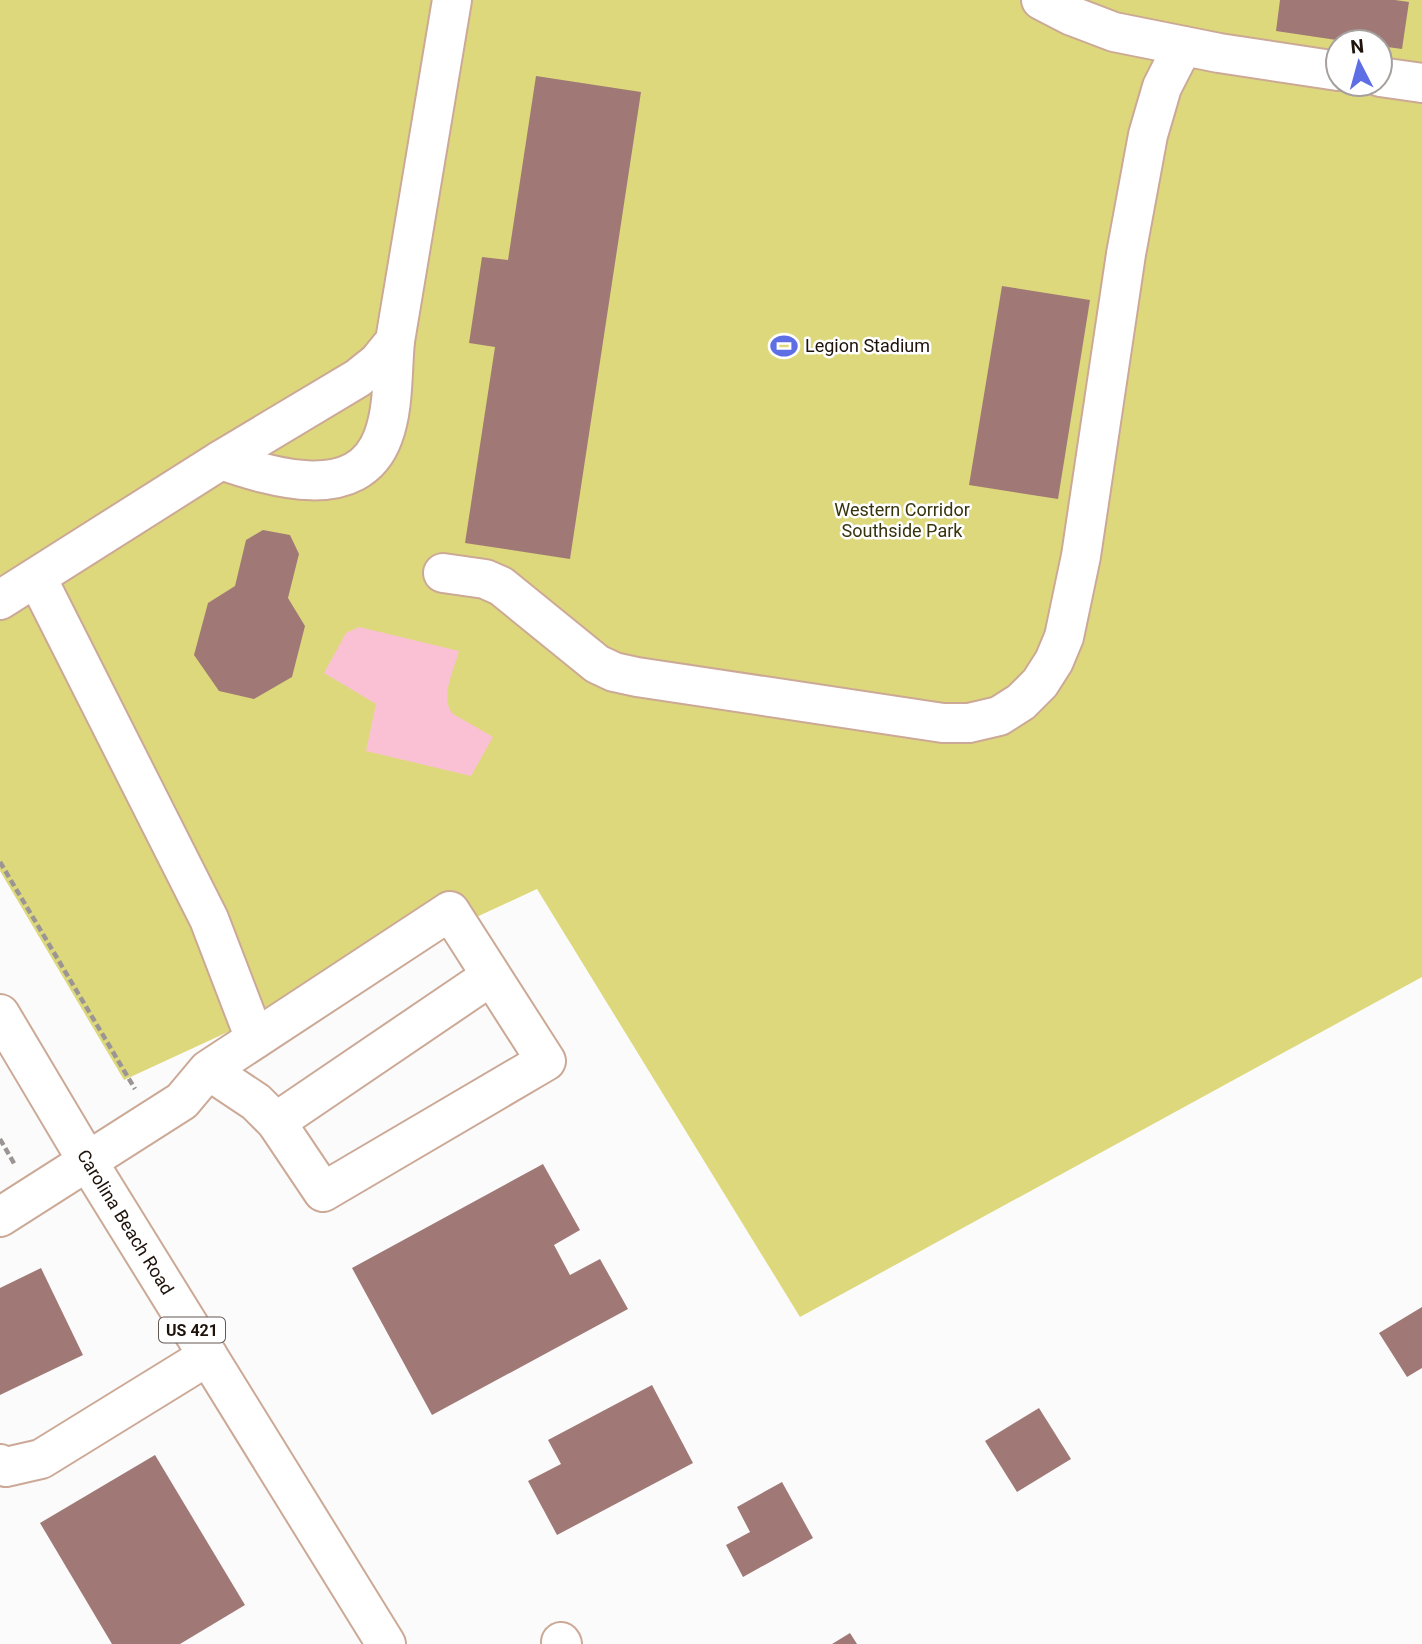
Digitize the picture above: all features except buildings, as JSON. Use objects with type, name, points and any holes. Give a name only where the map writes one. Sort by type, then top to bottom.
[{"type":"main road","points":[[221,460],[260,473],[313,481],[337,479],[356,471],[374,455],[388,416],[395,341],[452,0]]},
{"type":"main road","points":[[1041,0],[1072,16],[1114,32],[1324,69]]},
{"type":"main road","points":[[443,573],[485,579],[501,586],[597,664],[614,672],[943,723],[969,723],[999,716],[1021,702],[1040,683],[1054,661],[1064,637],[1081,556],[1126,254],[1148,135],[1162,88],[1183,46]]},
{"type":"main road","points":[[1394,79],[1422,83]]},
{"type":"main road","points":[[0,600],[221,460],[358,378],[378,362],[395,341]]},
{"type":"main road","points":[[37,578],[209,919],[255,1039]]},
{"type":"main road","points":[[0,1217],[182,1101],[208,1070],[450,911],[545,1061],[323,1192],[276,1122],[256,1102],[208,1070]]},
{"type":"main road","points":[[276,1122],[491,976]]},
{"type":"main road","name":"Carolina Beach Road","points":[[5,1033],[88,1162],[386,1644]]},
{"type":"main road","points":[[0,1464],[6,1466],[41,1459],[208,1356]]},
{"type":"path","points":[[0,862],[155,1119]]},
{"type":"path","points":[[0,1139],[15,1165]]},
{"type":"green space","name":"Western Corridor Southside Park","points":[[0,0],[1422,0],[1422,977],[800,1317],[537,889],[124,1080],[0,871]]},
{"type":"shaded area","points":[[359,627],[459,651],[447,692],[449,707],[453,714],[493,737],[471,776],[366,751],[376,704],[324,673],[346,633]]},
{"type":"place","name":"Legion Stadium","points":[[784,346]]}]
